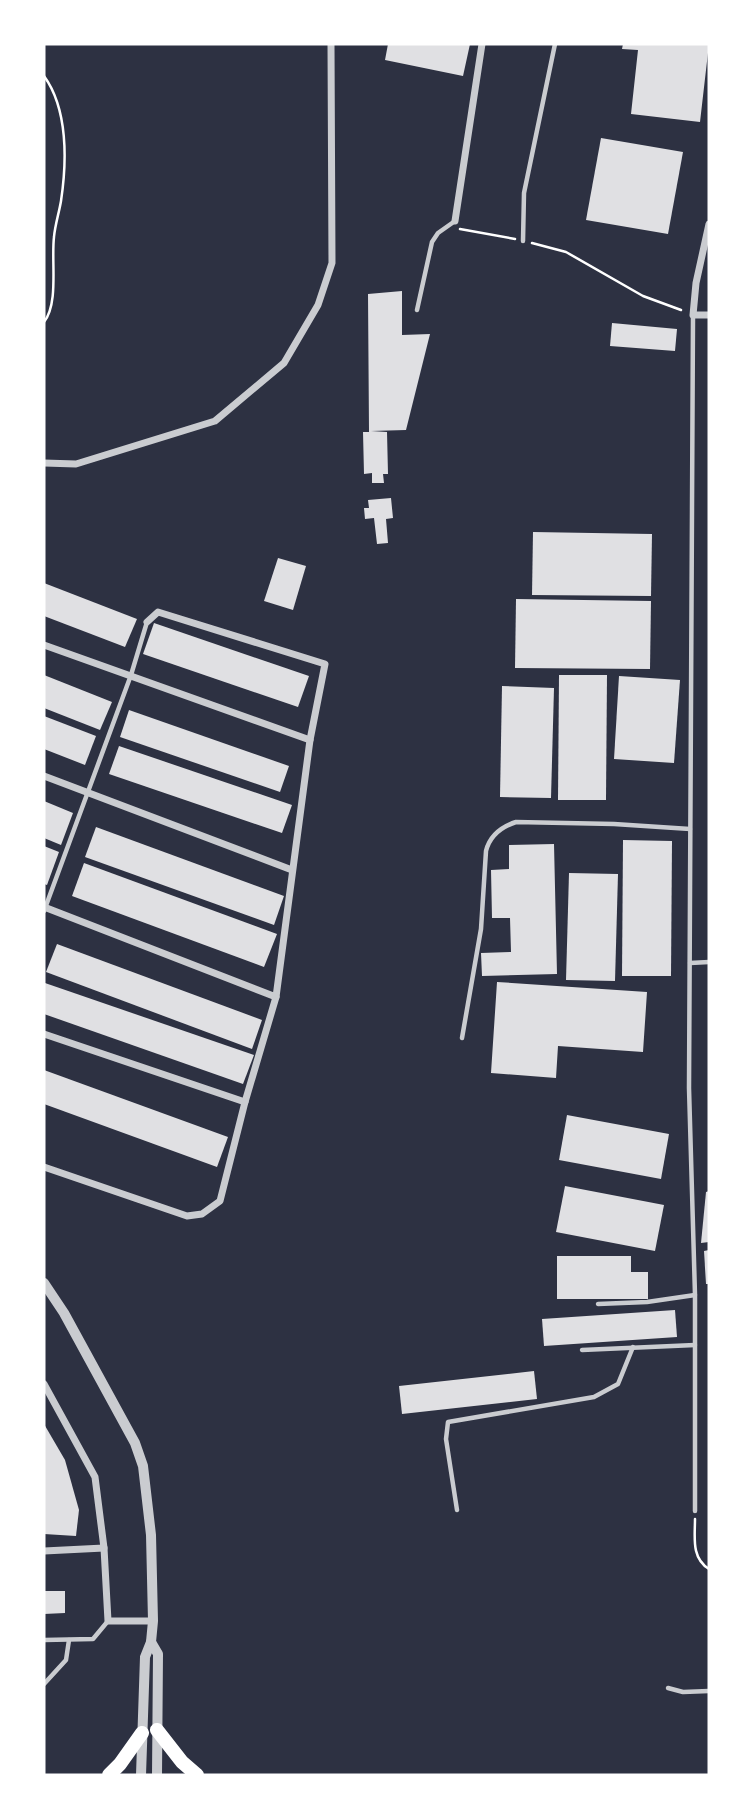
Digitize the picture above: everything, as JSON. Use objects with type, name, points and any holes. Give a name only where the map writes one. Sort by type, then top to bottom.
[{"type":"main road","points":[[158,1730],[182,1762],[197,1775]]},
{"type":"main road","points":[[109,1775],[142,1732]]},
{"type":"street","points":[[44,463],[76,464],[215,421],[284,363],[318,305],[332,263],[331,44]]},
{"type":"street","points":[[455,220],[482,44]]},
{"type":"street","points":[[709,224],[696,283],[693,315],[709,315]]},
{"type":"street","points":[[44,1167],[187,1216],[202,1214],[220,1201],[276,997],[310,740],[325,664],[158,612],[147,622]]},
{"type":"street","points":[[44,645],[310,740]]},
{"type":"street","points":[[44,776],[292,870]]},
{"type":"street","points":[[44,909],[276,997]]},
{"type":"street","points":[[44,1034],[245,1102]]},
{"type":"street","points":[[44,1283],[64,1313],[135,1443],[143,1466],[151,1535],[153,1621],[151,1642],[145,1657],[141,1775]]},
{"type":"street","points":[[44,1384],[95,1477],[104,1548],[108,1621],[153,1621]]},
{"type":"street","points":[[44,1550],[104,1548]]},
{"type":"street","points":[[151,1642],[158,1654],[157,1775]]},
{"type":"lane","points":[[523,241],[524,193],[555,44]]},
{"type":"lane","points":[[417,310],[432,242],[438,233],[455,220]]},
{"type":"lane","points":[[693,315],[690,1088],[695,1295],[695,1511]]},
{"type":"lane","points":[[44,909],[131,675],[147,622]]},
{"type":"lane","points":[[462,1038],[481,929],[486,851],[488,844],[502,827],[516,822],[690,829]]},
{"type":"lane","points":[[690,963],[709,962]]},
{"type":"lane","points":[[598,1304],[647,1302],[695,1295]]},
{"type":"lane","points":[[582,1350],[695,1345]]},
{"type":"lane","points":[[457,1510],[446,1439],[448,1422],[594,1397],[618,1384],[633,1348]]},
{"type":"lane","points":[[44,1640],[93,1639],[108,1621]]},
{"type":"lane","points":[[44,1684],[66,1660],[69,1640]]},
{"type":"lane","points":[[668,1688],[683,1692],[709,1690]]},
{"type":"path","points":[[44,76],[52,86],[59,112],[64,136],[65,167],[54,237],[54,283],[48,317],[44,321]]},
{"type":"path","points":[[455,220],[459,229],[566,252],[643,296],[693,315]]},
{"type":"path","points":[[695,1511],[695,1548],[703,1566],[709,1569]]},
{"type":"building","points":[[388,44],[470,44],[463,76],[385,60]]},
{"type":"building","points":[[623,44],[709,44],[700,122],[631,114],[638,50],[622,49]]},
{"type":"building","points":[[601,138],[683,152],[668,234],[586,220]]},
{"type":"building","points":[[402,291],[402,335],[430,334],[406,430],[371,431],[387,432],[388,474],[383,474],[384,483],[372,483],[372,473],[364,474],[363,432],[369,432],[368,294]]},
{"type":"building","points":[[612,323],[677,329],[675,351],[610,346]]},
{"type":"building","points":[[391,498],[393,518],[386,519],[388,543],[377,544],[374,518],[365,519],[364,508],[369,508],[368,500]]},
{"type":"building","points":[[533,532],[652,534],[651,596],[532,595]]},
{"type":"building","points":[[278,558],[306,566],[293,610],[264,601]]},
{"type":"building","points":[[44,583],[137,619],[125,647],[44,616]]},
{"type":"building","points":[[516,599],[651,601],[650,669],[515,668]]},
{"type":"building","points":[[154,623],[309,676],[298,707],[143,654]]},
{"type":"building","points":[[44,675],[112,702],[100,730],[44,708]]},
{"type":"building","points":[[559,675],[607,675],[606,800],[558,800]]},
{"type":"building","points":[[619,676],[680,680],[674,763],[614,759]]},
{"type":"building","points":[[502,686],[554,688],[551,798],[500,797]]},
{"type":"building","points":[[129,710],[289,766],[280,792],[120,737]]},
{"type":"building","points":[[44,716],[96,736],[85,765],[44,749]]},
{"type":"building","points":[[119,746],[292,805],[282,833],[109,774]]},
{"type":"building","points":[[44,801],[73,813],[61,845],[44,838]]},
{"type":"building","points":[[96,827],[284,896],[274,925],[85,857]]},
{"type":"building","points":[[623,840],[672,841],[671,976],[622,976]]},
{"type":"building","points":[[554,844],[557,974],[482,976],[481,953],[511,952],[510,918],[492,918],[491,870],[509,869],[509,845]]},
{"type":"building","points":[[44,846],[59,852],[47,885],[44,884]]},
{"type":"building","points":[[84,863],[277,934],[264,967],[72,896]]},
{"type":"building","points":[[569,873],[618,874],[615,981],[566,980]]},
{"type":"building","points":[[57,944],[262,1020],[252,1049],[46,972]]},
{"type":"building","points":[[497,982],[647,992],[643,1052],[558,1046],[556,1078],[491,1073]]},
{"type":"building","points":[[45,983],[254,1055],[243,1084],[44,1014]]},
{"type":"building","points":[[44,1070],[228,1137],[217,1167],[44,1104]]},
{"type":"building","points":[[567,1115],[669,1134],[661,1179],[559,1160]]},
{"type":"building","points":[[565,1186],[664,1205],[655,1251],[556,1232]]},
{"type":"building","points":[[709,1191],[709,1242],[701,1243],[706,1192]]},
{"type":"building","points":[[709,1250],[709,1284],[706,1284],[704,1251]]},
{"type":"building","points":[[557,1256],[631,1256],[631,1272],[648,1272],[648,1299],[557,1299]]},
{"type":"building","points":[[675,1310],[677,1337],[544,1346],[542,1319]]},
{"type":"building","points":[[534,1371],[537,1399],[402,1414],[399,1386]]},
{"type":"building","points":[[44,1424],[65,1460],[79,1510],[76,1536],[44,1534]]},
{"type":"building","points":[[44,1591],[65,1591],[65,1613],[44,1614]]}]
